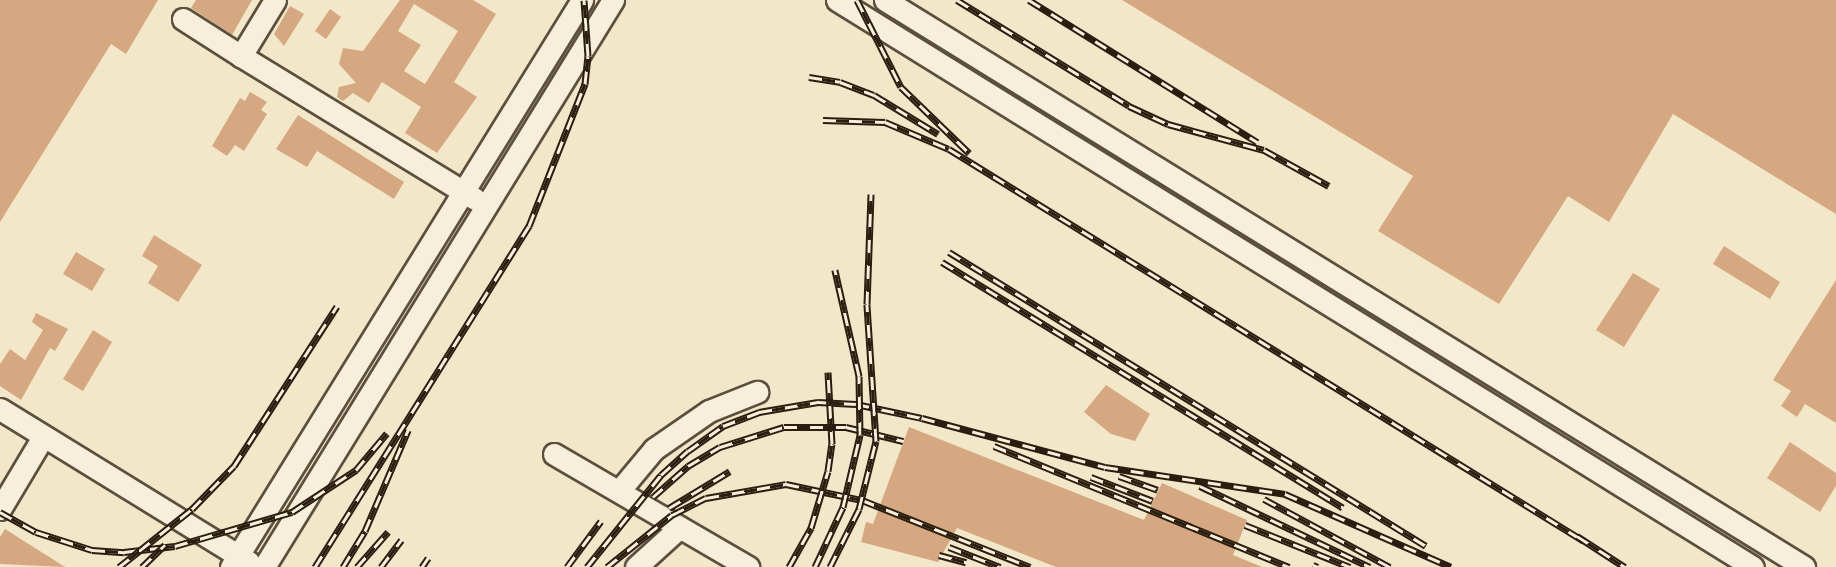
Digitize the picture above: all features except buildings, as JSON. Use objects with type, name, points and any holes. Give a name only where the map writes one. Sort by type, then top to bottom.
[{"type":"lane","points":[[241,56],[275,0]]},
{"type":"lane","points":[[234,561],[582,0]]},
{"type":"lane","points":[[264,567],[613,0]]},
{"type":"lane","points":[[837,0],[1753,567]]},
{"type":"lane","points":[[885,0],[1804,567]]},
{"type":"lane","points":[[183,19],[486,206]]},
{"type":"lane","points":[[619,491],[654,449],[709,411],[757,392]]},
{"type":"lane","points":[[0,409],[234,561],[257,567]]},
{"type":"lane","points":[[0,509],[43,437]]},
{"type":"lane","points":[[554,454],[748,567]]},
{"type":"lane","points":[[636,567],[680,527]]},
{"type":"railway","points":[[315,567],[529,226],[585,84],[588,56],[584,0]]},
{"type":"railway","points":[[857,0],[901,87],[969,153]]},
{"type":"railway","points":[[957,0],[1129,106],[1168,124],[1264,150],[1329,186]]},
{"type":"railway","points":[[1029,0],[1257,142]]},
{"type":"railway","points":[[809,77],[840,82],[874,95],[938,134]]},
{"type":"railway","points":[[823,120],[885,122],[949,149],[1584,541]]},
{"type":"railway","points":[[830,567],[859,509],[876,441],[867,304],[871,194]]},
{"type":"railway","points":[[949,252],[1426,546]]},
{"type":"railway","points":[[942,262],[1343,508]]},
{"type":"railway","points":[[815,567],[843,507],[860,435],[859,376],[835,270]]},
{"type":"railway","points":[[119,567],[192,509],[234,466],[337,306]]},
{"type":"railway","points":[[789,567],[811,528],[828,471],[832,444],[828,372]]},
{"type":"railway","points":[[587,567],[661,475],[688,451],[723,426],[759,412],[818,402],[856,404],[922,418],[1105,467],[1285,494],[1451,567]]},
{"type":"railway","points":[[653,497],[688,466],[720,447],[784,427],[846,427],[903,441]]},
{"type":"railway","points":[[343,567],[365,531],[408,430]]},
{"type":"railway","points":[[0,512],[36,532],[92,550],[124,552],[175,546],[292,512],[356,470],[387,433]]},
{"type":"railway","points":[[994,446],[1289,567]]},
{"type":"railway","points":[[669,508],[730,471]]},
{"type":"railway","points":[[1119,476],[1158,490]]},
{"type":"railway","points":[[1091,477],[1153,501]]},
{"type":"railway","points":[[607,567],[672,515],[706,498],[786,484],[862,500],[1030,567]]},
{"type":"railway","points":[[1200,486],[1370,567]]},
{"type":"railway","points":[[1264,499],[1390,567]]},
{"type":"railway","points":[[567,567],[601,521]]},
{"type":"railway","points":[[1245,525],[1350,567]]},
{"type":"railway","points":[[357,567],[388,532]]},
{"type":"railway","points":[[1577,536],[1625,567]]},
{"type":"railway","points":[[381,567],[401,540]]},
{"type":"railway","points":[[142,567],[165,545]]},
{"type":"railway","points":[[949,547],[1000,567]]},
{"type":"railway","points":[[939,555],[966,562]]},
{"type":"railway","points":[[422,567],[428,558]]},
{"type":"railway","points":[[1313,565],[1318,567]]}]
